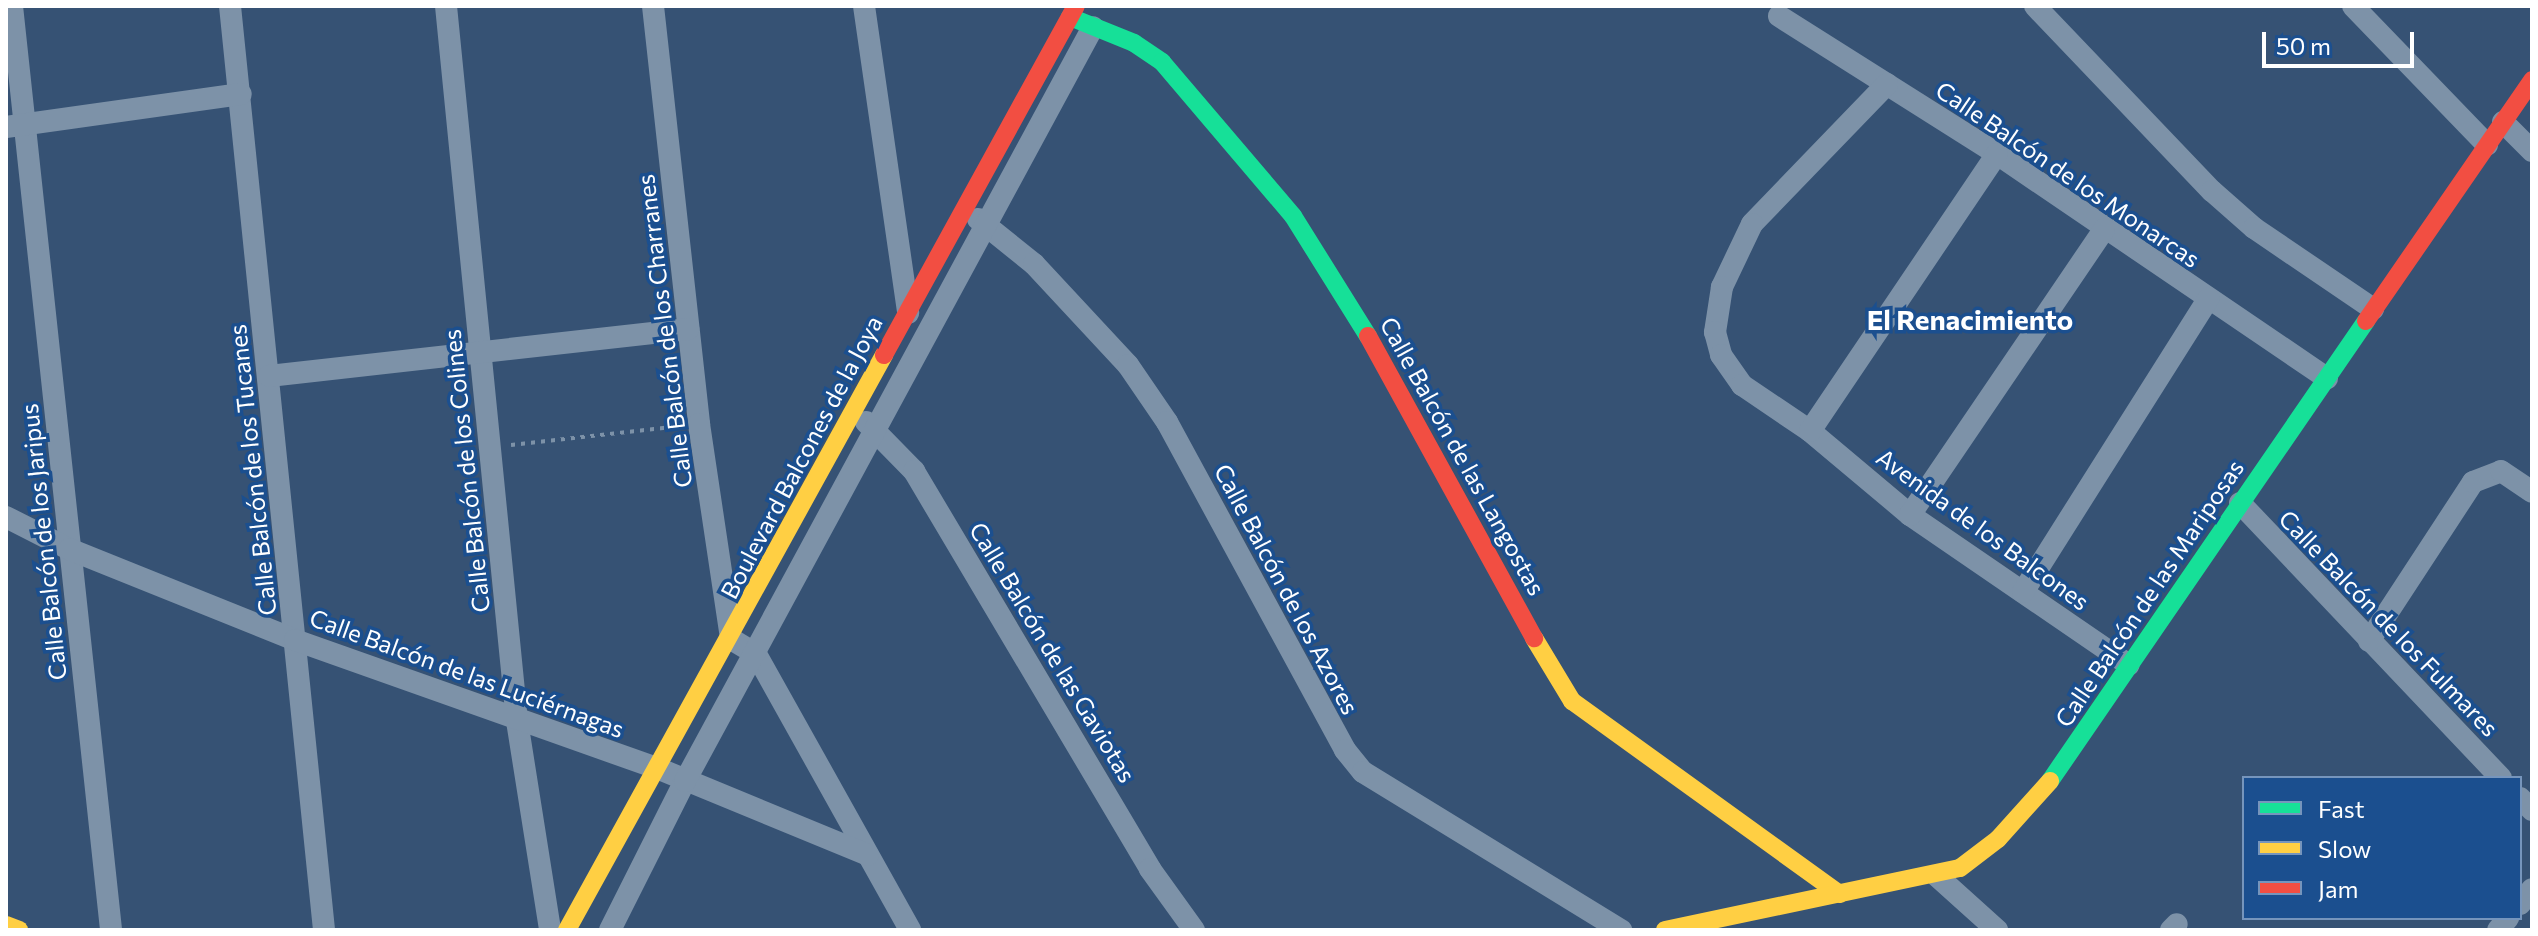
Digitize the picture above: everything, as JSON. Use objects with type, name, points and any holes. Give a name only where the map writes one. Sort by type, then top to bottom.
[{"type":"street","name":"Calle Balcón de los Jaripus","points":[[12,6],[16,126],[69,549],[111,930]]},
{"type":"street","name":"Calle Balcón de los Tucanes","points":[[230,6],[324,930]]},
{"type":"street","name":"Calle Balcón de los Colines","points":[[446,6],[517,721],[550,930]]},
{"type":"street","name":"Calle Balcón de los Charranes","points":[[653,6],[699,424],[731,639]]},
{"type":"street","points":[[864,6],[908,313]]},
{"type":"street","points":[[2035,6],[2212,191],[2254,228],[2373,309]]},
{"type":"street","points":[[2353,6],[2487,145]]},
{"type":"street","name":"Boulevard Balcones de la Joya","points":[[567,930],[731,639],[1073,12]]},
{"type":"street","name":"Calle Balcón de las Langostas","points":[[1073,12],[1093,27],[1134,43],[1162,62],[1293,216],[1405,396],[1557,682],[1572,701],[1840,894]]},
{"type":"street","name":"Calle Balcón de los Monarcas","points":[[1779,16],[1997,154],[2104,230],[2327,378]]},
{"type":"street","points":[[610,930],[685,781],[1093,27]]},
{"type":"street","name":"Calle Balcón de las Mariposas","points":[[1665,930],[1937,876],[1981,854],[2033,802],[2532,80]]},
{"type":"street","name":"Avenida de los Balcones","points":[[1887,84],[1770,201],[1733,258],[1722,287],[1715,332],[1729,370],[1765,404],[1810,431],[1910,515],[2129,665]]},
{"type":"street","points":[[16,126],[241,94]]},
{"type":"street","points":[[2503,122],[2532,151]]},
{"type":"street","points":[[1810,431],[1997,154]]},
{"type":"street","name":"Calle Balcón de los Azores","points":[[964,210],[1034,264],[1117,354],[1167,422],[1345,750],[1363,772],[1621,930]]},
{"type":"street","points":[[1910,515],[2104,230]]},
{"type":"street","points":[[2023,592],[2208,299]]},
{"type":"street","points":[[269,376],[480,348],[688,329]]},
{"type":"street","name":"Calle Balcón de las Gaviotas","points":[[854,411],[914,471],[1150,869],[1194,930]]},
{"type":"street","points":[[2369,641],[2473,482],[2501,471],[2532,492]]},
{"type":"street","name":"Calle Balcón de los Fulmares","points":[[2240,503],[2499,776]]},
{"type":"street","name":"Calle Balcón de las Luciérnagas","points":[[6,517],[69,549],[295,640],[657,768],[868,855]]},
{"type":"street","points":[[731,639],[756,654],[910,930]]},
{"type":"street","points":[[1937,876],[1997,930]]},
{"type":"street","points":[[6,925],[19,930]]},
{"type":"path","points":[[491,447],[699,424]]},
{"type":"traffic: fast","points":[[1070,17],[1134,43],[1162,62],[1293,216],[1368,336]]},
{"type":"traffic: fast","points":[[2050,781],[2366,321]]},
{"type":"traffic: slow","points":[[567,930],[884,355]]},
{"type":"traffic: slow","points":[[1534,638],[1572,701],[1840,894]]},
{"type":"traffic: slow","points":[[1665,930],[1960,868],[1998,839],[2050,781]]},
{"type":"traffic: slow","points":[[6,925],[19,930]]},
{"type":"traffic: jam","points":[[884,355],[1076,6]]},
{"type":"traffic: jam","points":[[2366,321],[2532,80]]},
{"type":"traffic: jam","points":[[1368,336],[1534,638]]},
{"type":"district","name":"El Renacimiento","points":[[1970,319]]}]
